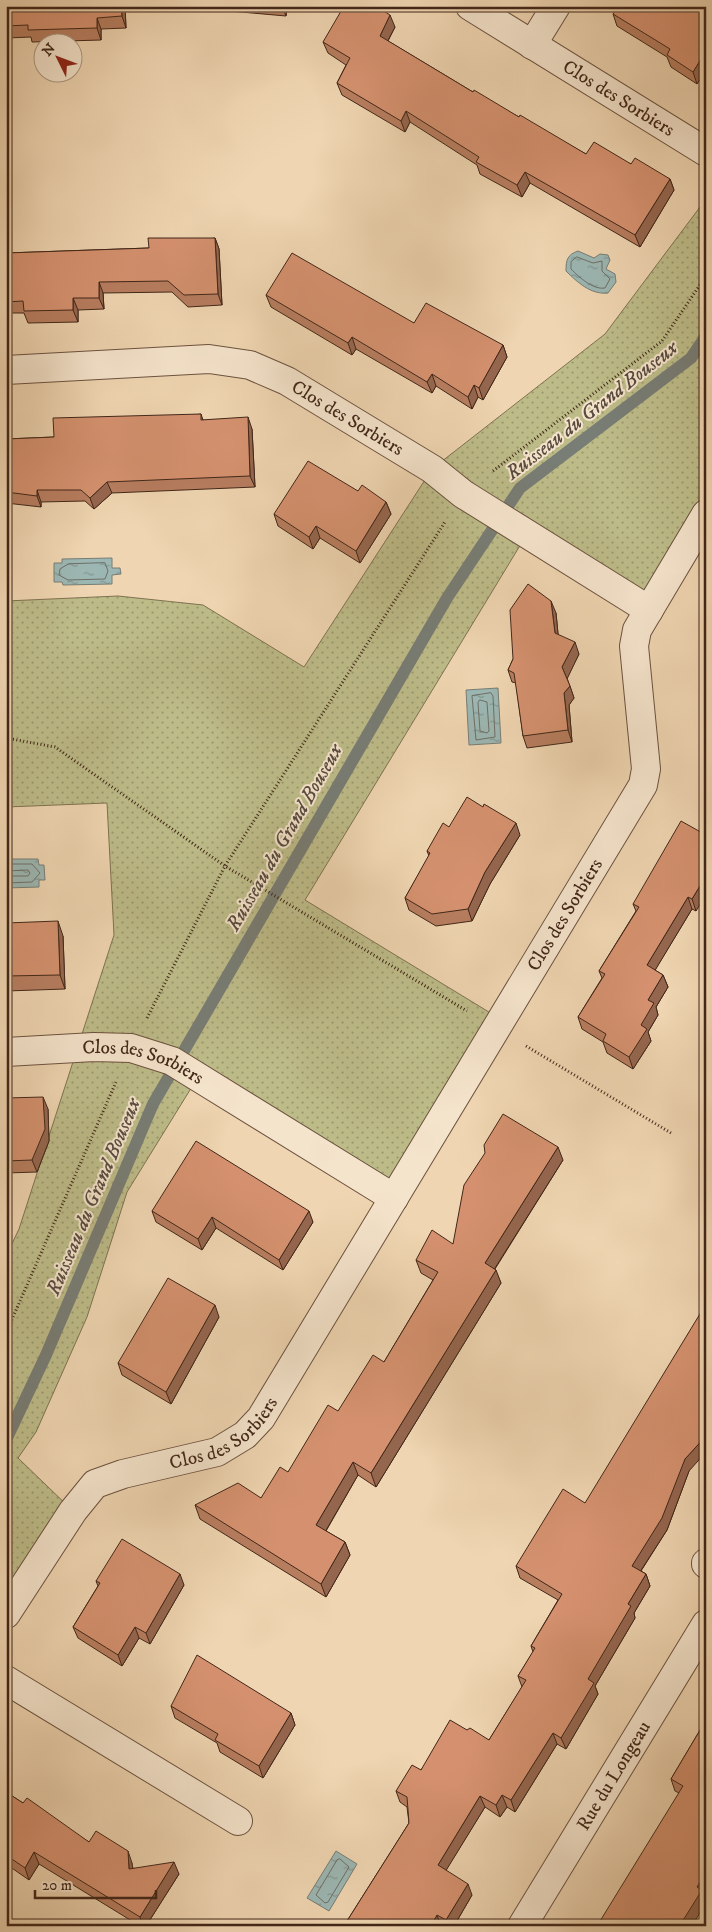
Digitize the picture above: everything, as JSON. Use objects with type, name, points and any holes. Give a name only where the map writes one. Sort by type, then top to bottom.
[{"type":"street","name":"Clos des Sorbiers","points":[[470,6],[706,152]]},
{"type":"street","points":[[532,45],[556,6]]},
{"type":"street","name":"Clos des Sorbiers","points":[[6,370],[209,360],[250,365],[287,381],[432,468],[470,499],[649,610]]},
{"type":"street","name":"Clos des Sorbiers","points":[[6,1614],[73,1511],[95,1484],[123,1474],[217,1452],[245,1435],[261,1418],[643,785],[646,769],[634,646],[637,630],[706,514]]},
{"type":"street","name":"Clos des Sorbiers","points":[[6,1052],[94,1047],[131,1048],[172,1061],[394,1198]]},
{"type":"street","name":"Rue du Longeau","points":[[522,1926],[706,1624]]},
{"type":"street","points":[[6,1680],[238,1821]]},
{"type":"path","points":[[6,1333],[131,1048],[225,866],[470,499],[662,341],[706,276]]},
{"type":"path","points":[[6,738],[55,747],[225,866],[293,907]]},
{"type":"shaded area","points":[[706,199],[706,514],[649,610],[527,534],[305,900],[502,1020],[394,1198],[198,1077],[127,1192],[87,1317],[36,1432],[18,1458],[73,1511],[6,1614],[6,1256],[19,1229],[114,935],[107,803],[6,807],[6,601],[118,596],[203,605],[304,667],[432,469],[605,334]]},
{"type":"water","points":[[578,251],[594,258],[600,254],[608,255],[610,260],[606,269],[615,274],[616,282],[608,293],[590,290],[566,271],[568,258],[571,254]]},
{"type":"water","points":[[112,558],[112,568],[120,568],[121,574],[112,575],[112,584],[63,585],[62,582],[54,582],[54,563],[62,563],[62,559]]},
{"type":"water","points":[[498,688],[501,743],[469,745],[466,690]]},
{"type":"water","points":[[6,859],[38,859],[39,865],[44,865],[45,880],[39,880],[39,887],[6,888]]},
{"type":"water","points":[[336,1851],[357,1864],[329,1911],[307,1898]]},
{"type":"building","points":[[6,6],[121,6],[122,16],[97,18],[97,28],[28,30],[28,25],[6,26]]},
{"type":"building","points":[[344,6],[376,6],[390,15],[380,36],[473,92],[474,90],[519,117],[520,115],[586,154],[594,142],[631,164],[635,158],[670,179],[635,235],[525,172],[517,185],[476,162],[479,157],[406,111],[401,121],[337,83],[350,58],[323,42]]},
{"type":"building","points":[[618,6],[703,6],[706,8],[706,51],[693,72],[667,55],[670,49],[613,14]]},
{"type":"building","points":[[148,238],[215,238],[218,294],[184,295],[168,281],[99,282],[99,298],[73,298],[73,310],[24,311],[23,301],[6,302],[6,253],[149,248]]},
{"type":"building","points":[[292,253],[414,323],[426,303],[503,345],[479,388],[474,385],[468,397],[432,374],[427,382],[352,337],[348,343],[266,295]]},
{"type":"building","points":[[201,414],[201,420],[248,417],[250,476],[107,482],[90,498],[81,490],[37,490],[37,496],[6,492],[6,439],[54,437],[53,418]]},
{"type":"building","points":[[308,461],[358,491],[362,485],[386,502],[356,551],[316,526],[309,537],[274,514]]},
{"type":"building","points":[[528,584],[551,601],[555,633],[575,642],[562,667],[570,686],[564,693],[568,730],[523,736],[514,673],[508,670],[513,659],[510,610]]},
{"type":"building","points":[[467,797],[483,807],[484,804],[516,823],[485,872],[468,909],[432,914],[405,898],[430,853],[427,851],[443,823],[449,827]]},
{"type":"building","points":[[681,821],[706,835],[706,876],[692,899],[688,897],[647,965],[663,975],[648,1000],[654,1003],[641,1025],[647,1029],[629,1057],[603,1041],[606,1034],[578,1017],[605,974],[599,971],[639,907],[633,904]]},
{"type":"building","points":[[58,921],[60,975],[6,976],[6,923]]},
{"type":"building","points":[[43,1097],[45,1129],[32,1160],[6,1161],[6,1098]]},
{"type":"building","points":[[503,1114],[558,1147],[485,1263],[496,1270],[371,1473],[353,1462],[316,1525],[345,1542],[321,1584],[195,1505],[238,1483],[261,1498],[280,1467],[288,1472],[328,1405],[338,1411],[373,1355],[384,1362],[438,1272],[416,1260],[432,1230],[453,1244],[464,1185],[485,1153],[484,1145]]},
{"type":"building","points":[[196,1141],[309,1211],[279,1260],[212,1217],[198,1239],[152,1211]]},
{"type":"building","points":[[168,1278],[215,1305],[166,1392],[118,1363]]},
{"type":"building","points":[[706,1304],[706,1436],[685,1459],[662,1518],[632,1566],[646,1574],[628,1604],[631,1606],[588,1679],[594,1683],[561,1738],[553,1733],[511,1800],[502,1795],[496,1805],[480,1796],[438,1865],[468,1884],[446,1920],[437,1915],[431,1926],[355,1926],[347,1921],[409,1823],[407,1797],[396,1791],[412,1765],[421,1770],[450,1720],[467,1730],[470,1728],[489,1740],[526,1680],[518,1676],[535,1648],[531,1646],[562,1594],[516,1566],[563,1489],[585,1503]]},
{"type":"building","points":[[122,1539],[180,1574],[146,1633],[135,1627],[118,1655],[73,1627],[100,1583],[96,1581]]},
{"type":"building","points":[[197,1655],[291,1713],[259,1766],[215,1740],[218,1734],[171,1706]]},
{"type":"building","points":[[706,1720],[706,1857],[701,1865],[706,1868],[706,1873],[697,1887],[702,1890],[682,1922],[686,1926],[597,1926],[683,1786],[671,1779]]},
{"type":"building","points":[[6,1792],[23,1803],[27,1798],[89,1842],[96,1831],[128,1851],[129,1869],[174,1862],[140,1917],[34,1852],[25,1868],[6,1855]]},
{"type":"waterway","name":"Ruisseau du Grand Bouseux","points":[[6,1440],[46,1355],[153,1104],[447,598],[520,488],[691,358],[706,336]]}]
